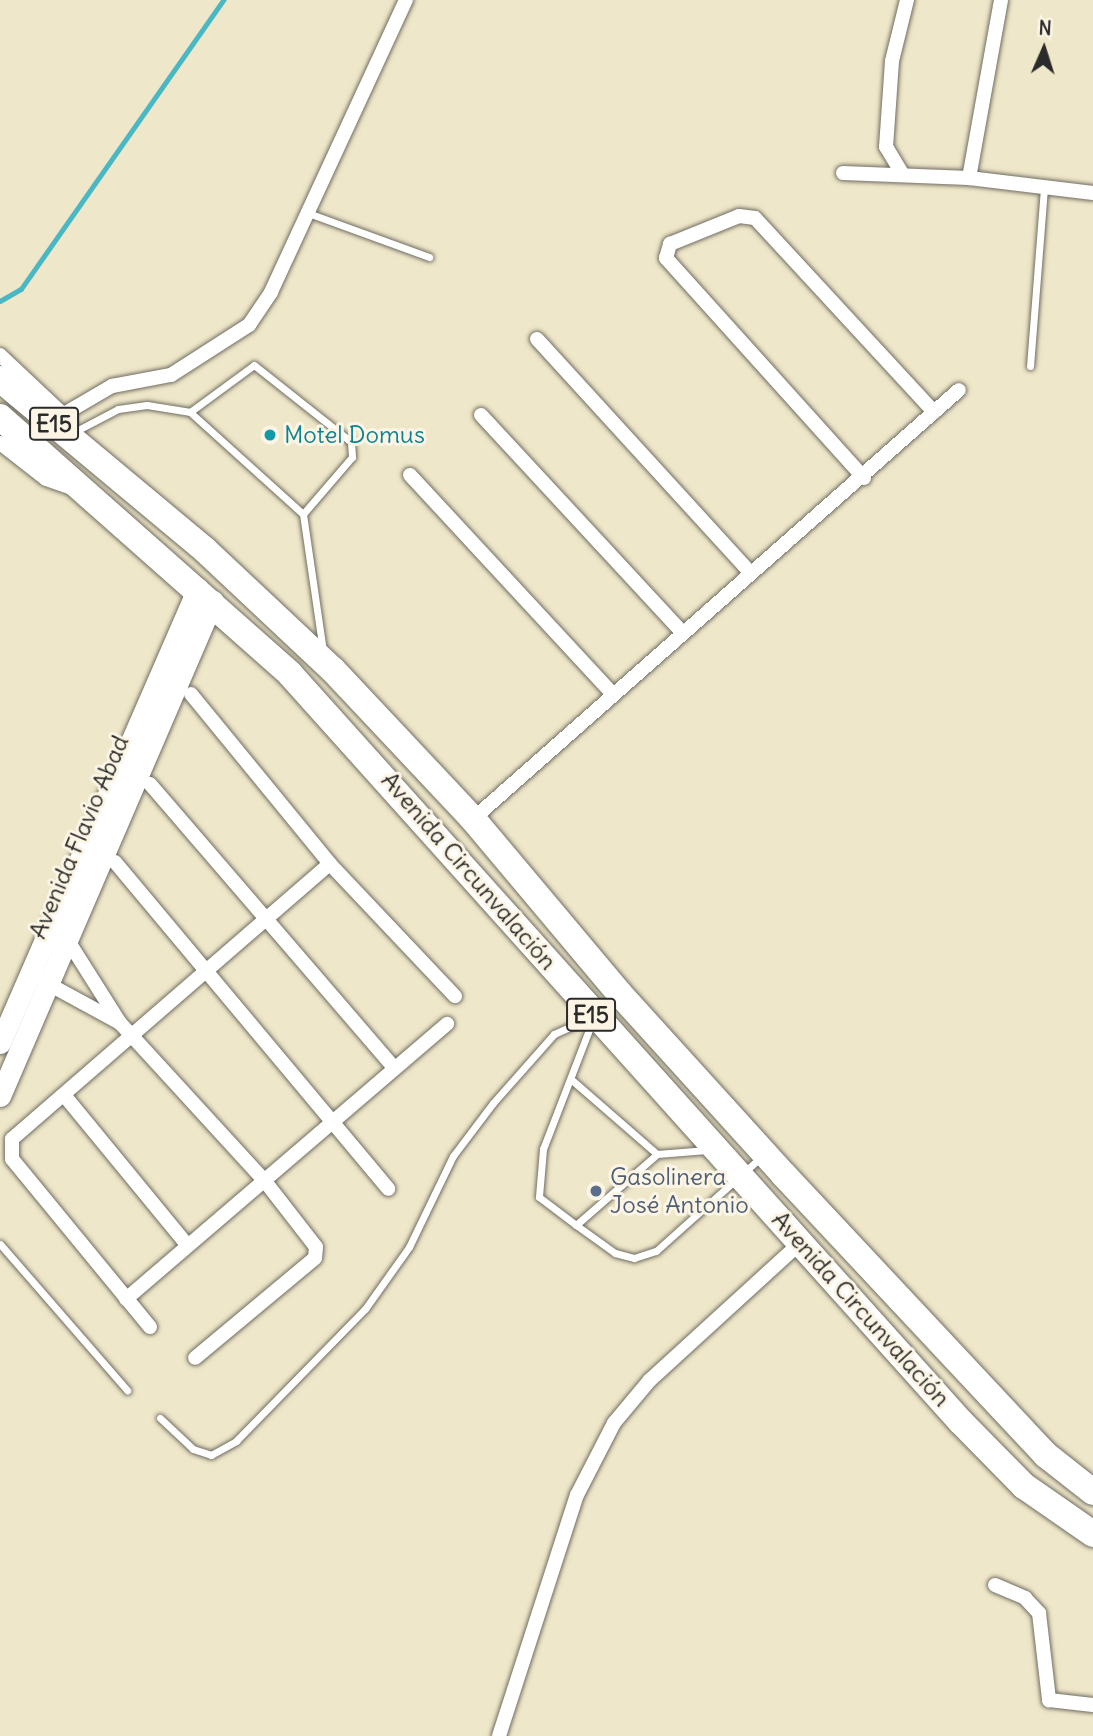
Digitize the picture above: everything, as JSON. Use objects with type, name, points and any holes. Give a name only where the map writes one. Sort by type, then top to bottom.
[{"type":"highway","name":"Avenida Circunvalación","points":[[0,379],[107,469],[333,670],[473,819],[562,927],[637,1065],[728,1138],[766,1153],[1046,1455],[1093,1492]]},
{"type":"highway","name":"Avenida Circunvalación","points":[[0,417],[206,594],[372,758],[535,947],[606,1005],[665,1042],[728,1138],[750,1186],[1024,1486],[1093,1534]]},
{"type":"highway","points":[[535,947],[562,927]]},
{"type":"highway","points":[[637,1065],[665,1042]]},
{"type":"highway","points":[[750,1186],[783,1174]]},
{"type":"street","points":[[64,414],[112,386],[171,375],[249,325],[307,213],[406,0]]},
{"type":"street","points":[[903,175],[886,147],[892,61],[907,0]]},
{"type":"street","points":[[969,178],[1001,0]]},
{"type":"street","points":[[843,173],[969,178],[1093,193]]},
{"type":"street","points":[[864,478],[666,258],[670,244],[739,216],[760,221],[934,412]]},
{"type":"street","points":[[537,339],[749,571]]},
{"type":"street","name":"Avenida Circunvalación","points":[[0,355],[64,414],[107,469]]},
{"type":"street","points":[[473,819],[749,571],[864,478],[959,390]]},
{"type":"street","points":[[481,415],[682,632]]},
{"type":"street","name":"Avenida Circunvalación","points":[[0,443],[46,479],[90,494]]},
{"type":"street","points":[[410,475],[612,693]]},
{"type":"street","name":"Avenida Flavio Abad","points":[[0,1043],[28,971],[57,931],[206,594]]},
{"type":"street","points":[[191,694],[330,864],[455,996]]},
{"type":"street","points":[[150,784],[394,1068]]},
{"type":"street","points":[[115,862],[388,1189]]},
{"type":"street","points":[[150,1327],[12,1159],[12,1139],[330,864]]},
{"type":"street","points":[[57,931],[120,1023],[264,1180],[316,1247],[316,1258],[195,1358]]},
{"type":"street","name":"Avenida Flavio Abad","points":[[0,1096],[47,985],[57,931]]},
{"type":"street","points":[[28,971],[47,985],[120,1023]]},
{"type":"street","points":[[126,1299],[447,1024]]},
{"type":"street","points":[[64,1095],[187,1245]]},
{"type":"street","points":[[499,1736],[577,1495],[614,1423],[650,1380],[801,1242]]},
{"type":"street","points":[[995,1585],[1025,1598],[1039,1613],[1049,1700],[1093,1705]]},
{"type":"lane","points":[[1030,366],[1044,187]]},
{"type":"lane","points":[[307,213],[429,257]]},
{"type":"lane","points":[[190,412],[254,365],[351,442],[352,457],[303,514]]},
{"type":"lane","points":[[78,430],[118,409],[147,405],[190,412],[303,514],[323,652],[333,670]]},
{"type":"lane","points":[[606,1005],[572,1081],[536,1182],[539,1197],[615,1253],[634,1258],[656,1251],[750,1186],[766,1153]]},
{"type":"lane","points":[[160,1418],[193,1449],[211,1455],[236,1441],[365,1309],[409,1247],[453,1156],[493,1103],[554,1034],[606,1005]]},
{"type":"lane","points":[[572,1081],[657,1154]]},
{"type":"lane","points":[[576,1225],[657,1154],[728,1138]]},
{"type":"lane","points":[[0,1244],[127,1390]]},
{"type":"waterway","points":[[0,301],[21,289],[223,0]]},
{"type":"place","name":"Motel Domus","points":[[270,435]]},
{"type":"place","name":"Gasolinera José Antonio","points":[[596,1191]]}]
